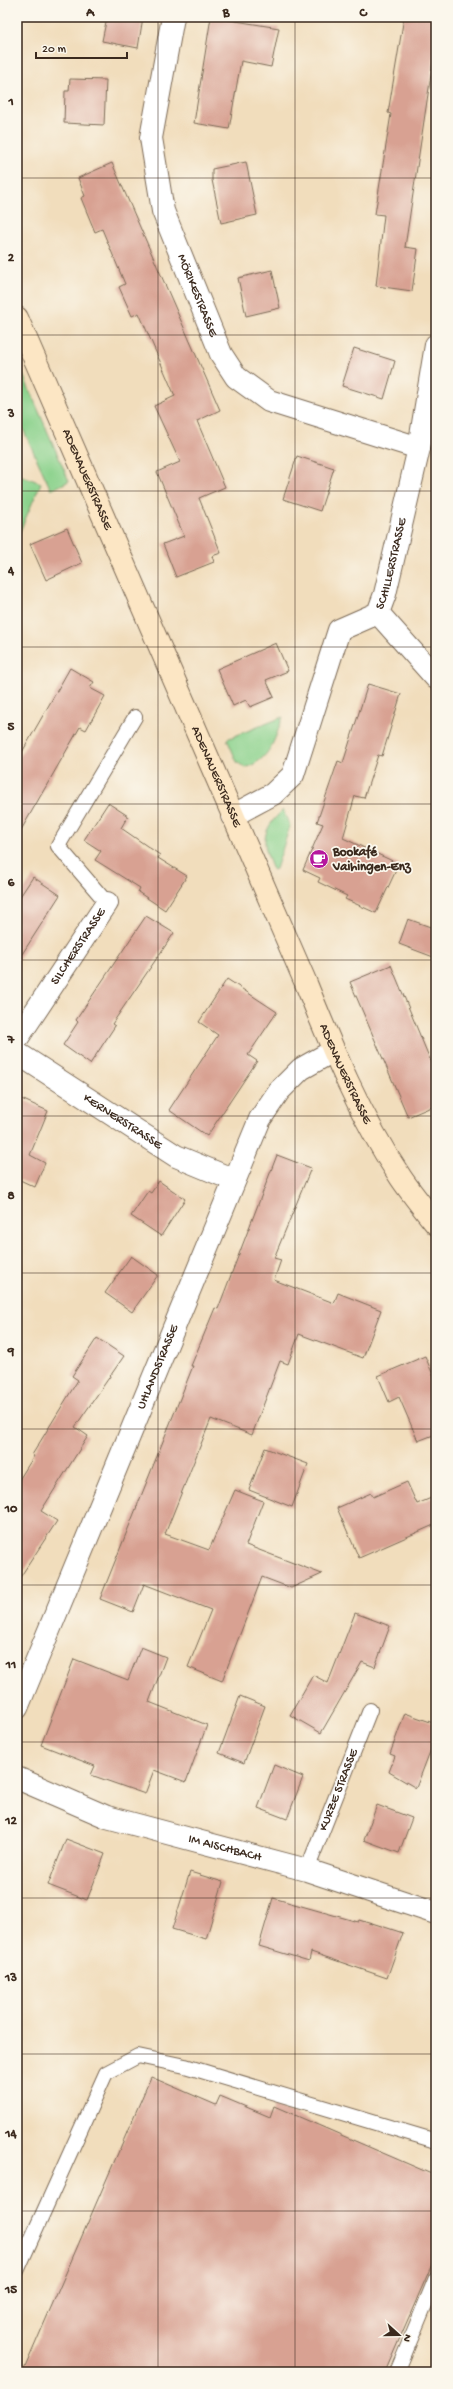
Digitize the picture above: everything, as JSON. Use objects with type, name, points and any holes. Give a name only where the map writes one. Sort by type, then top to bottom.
[{"type":"main road","name":"ADENAUERSTRASSE","points":[[17,318],[304,980],[333,1051],[381,1145],[401,1178],[436,1224]]},
{"type":"street","name":"MÖRIKESTRASSE","points":[[173,17],[151,138],[163,211],[221,354],[236,377],[269,401],[419,448]]},
{"type":"street","name":"SCHILLERSTRASSE","points":[[232,816],[273,794],[293,775],[339,630],[378,613],[385,594],[419,448],[436,345]]},
{"type":"street","points":[[378,613],[436,678]]},
{"type":"street","name":"SILCHERSTRASSE","points":[[17,1039],[108,903]]},
{"type":"street","name":"UHLANDSTRASSE","points":[[17,1708],[260,1119],[279,1091],[300,1068],[333,1051]]},
{"type":"street","name":"KERNERSTRASSE","points":[[17,1054],[176,1156],[234,1180]]},
{"type":"street","name":"IM AISCHBACH","points":[[17,1778],[107,1817],[307,1870],[436,1913]]},
{"type":"lane","name":"SILCHERSTRASSE","points":[[108,903],[58,846],[134,717]]},
{"type":"lane","name":"KURZE STRASSE","points":[[307,1870],[370,1710]]},
{"type":"lane","points":[[17,2271],[106,2074],[138,2056],[185,2066],[436,2142]]},
{"type":"lane","points":[[397,2372],[436,2278]]},
{"type":"green space","points":[[17,361],[69,481],[51,490],[17,416]]},
{"type":"green space","points":[[17,474],[41,483],[17,538]]},
{"type":"green space","points":[[283,717],[274,741],[261,759],[245,768],[237,762],[227,739]]},
{"type":"green space","points":[[283,810],[290,826],[276,869],[273,870],[266,852],[265,837],[270,824]]},
{"type":"building","points":[[107,17],[143,17],[138,48],[102,41]]},
{"type":"building","points":[[211,17],[279,28],[271,67],[241,61],[229,129],[194,123]]},
{"type":"building","points":[[404,17],[436,17],[436,41],[405,247],[418,249],[412,291],[376,286],[384,215],[375,214],[391,114],[388,113]]},
{"type":"building","points":[[70,79],[106,80],[104,125],[64,123],[65,91],[69,91]]},
{"type":"building","points":[[246,162],[257,215],[221,223],[212,180],[212,169]]},
{"type":"building","points":[[112,163],[220,410],[197,421],[225,487],[199,498],[221,553],[212,556],[214,562],[176,577],[163,544],[184,536],[157,472],[180,462],[154,406],[175,396],[139,313],[132,316],[119,287],[125,284],[102,229],[95,232],[81,198],[85,196],[78,178]]},
{"type":"building","points":[[272,270],[280,308],[246,316],[238,278]]},
{"type":"building","points":[[354,348],[395,361],[384,399],[342,386]]},
{"type":"building","points":[[297,456],[334,468],[320,511],[283,499]]},
{"type":"building","points":[[67,528],[82,563],[46,580],[30,544]]},
{"type":"building","points":[[276,643],[288,671],[266,680],[274,697],[250,707],[246,700],[233,706],[217,669]]},
{"type":"building","points":[[70,668],[94,682],[90,688],[105,696],[86,730],[80,727],[17,837],[17,761]]},
{"type":"building","points":[[368,684],[401,694],[382,756],[378,755],[364,798],[355,796],[343,838],[399,864],[376,913],[345,899],[347,896],[318,882],[320,878],[303,870],[323,824],[317,822],[338,761],[343,763]]},
{"type":"building","points":[[108,803],[128,816],[121,828],[160,855],[158,858],[187,876],[165,910],[138,892],[140,888],[95,860],[101,851],[84,840]]},
{"type":"building","points":[[33,877],[60,895],[17,962],[17,901]]},
{"type":"building","points":[[146,916],[174,933],[112,1024],[115,1026],[90,1064],[63,1045],[78,1022],[76,1020]]},
{"type":"building","points":[[408,919],[436,929],[436,958],[399,944]]},
{"type":"building","points":[[391,965],[436,1074],[436,1105],[408,1117],[350,982]]},
{"type":"building","points":[[227,979],[277,1012],[248,1055],[257,1061],[207,1136],[169,1110],[218,1035],[199,1022]]},
{"type":"building","points":[[17,1097],[48,1111],[30,1155],[45,1163],[35,1187],[20,1180],[17,1185]]},
{"type":"building","points":[[277,1155],[311,1168],[274,1258],[281,1260],[274,1280],[334,1303],[338,1293],[381,1310],[363,1358],[299,1334],[288,1364],[280,1361],[252,1435],[211,1419],[165,1534],[209,1550],[235,1490],[263,1501],[246,1545],[322,1574],[291,1588],[262,1577],[222,1681],[188,1667],[211,1610],[144,1584],[133,1612],[100,1599],[193,1366],[191,1366],[215,1308],[218,1309]]},
{"type":"building","points":[[159,1181],[185,1199],[161,1236],[131,1216],[148,1191],[151,1193]]},
{"type":"building","points":[[131,1256],[158,1275],[132,1312],[105,1293]]},
{"type":"building","points":[[97,1338],[124,1356],[75,1427],[88,1436],[41,1511],[57,1521],[17,1582],[17,1483],[34,1456],[32,1455],[78,1380],[72,1376]]},
{"type":"building","points":[[425,1356],[436,1382],[436,1434],[418,1441],[399,1397],[389,1402],[378,1376]]},
{"type":"building","points":[[265,1448],[308,1464],[292,1507],[249,1490]]},
{"type":"building","points":[[407,1482],[417,1504],[436,1496],[436,1524],[359,1558],[337,1508],[371,1493],[373,1497]]},
{"type":"building","points":[[355,1613],[390,1626],[375,1667],[362,1662],[321,1733],[290,1715],[313,1675],[328,1683]]},
{"type":"building","points":[[141,1647],[166,1657],[149,1702],[207,1725],[186,1782],[154,1770],[145,1794],[91,1775],[95,1766],[41,1745],[74,1659],[128,1680]]},
{"type":"building","points":[[240,1696],[265,1706],[244,1763],[219,1753]]},
{"type":"building","points":[[405,1713],[436,1724],[436,1736],[416,1788],[389,1772],[395,1756],[390,1754]]},
{"type":"building","points":[[274,1765],[303,1777],[287,1819],[258,1808]]},
{"type":"building","points":[[377,1805],[412,1818],[399,1853],[364,1840]]},
{"type":"building","points":[[66,1839],[105,1854],[87,1900],[48,1885]]},
{"type":"building","points":[[190,1872],[223,1882],[206,1939],[172,1929]]},
{"type":"building","points":[[273,1898],[358,1922],[359,1920],[372,1923],[403,1933],[387,1978],[311,1952],[309,1961],[259,1946]]},
{"type":"building","points":[[151,2077],[216,2105],[220,2096],[270,2117],[274,2106],[436,2176],[436,2255],[385,2372],[23,2372]]},
{"type":"place","name":"Bookafé Vaihingen-Enz","points":[[319,859]]}]
